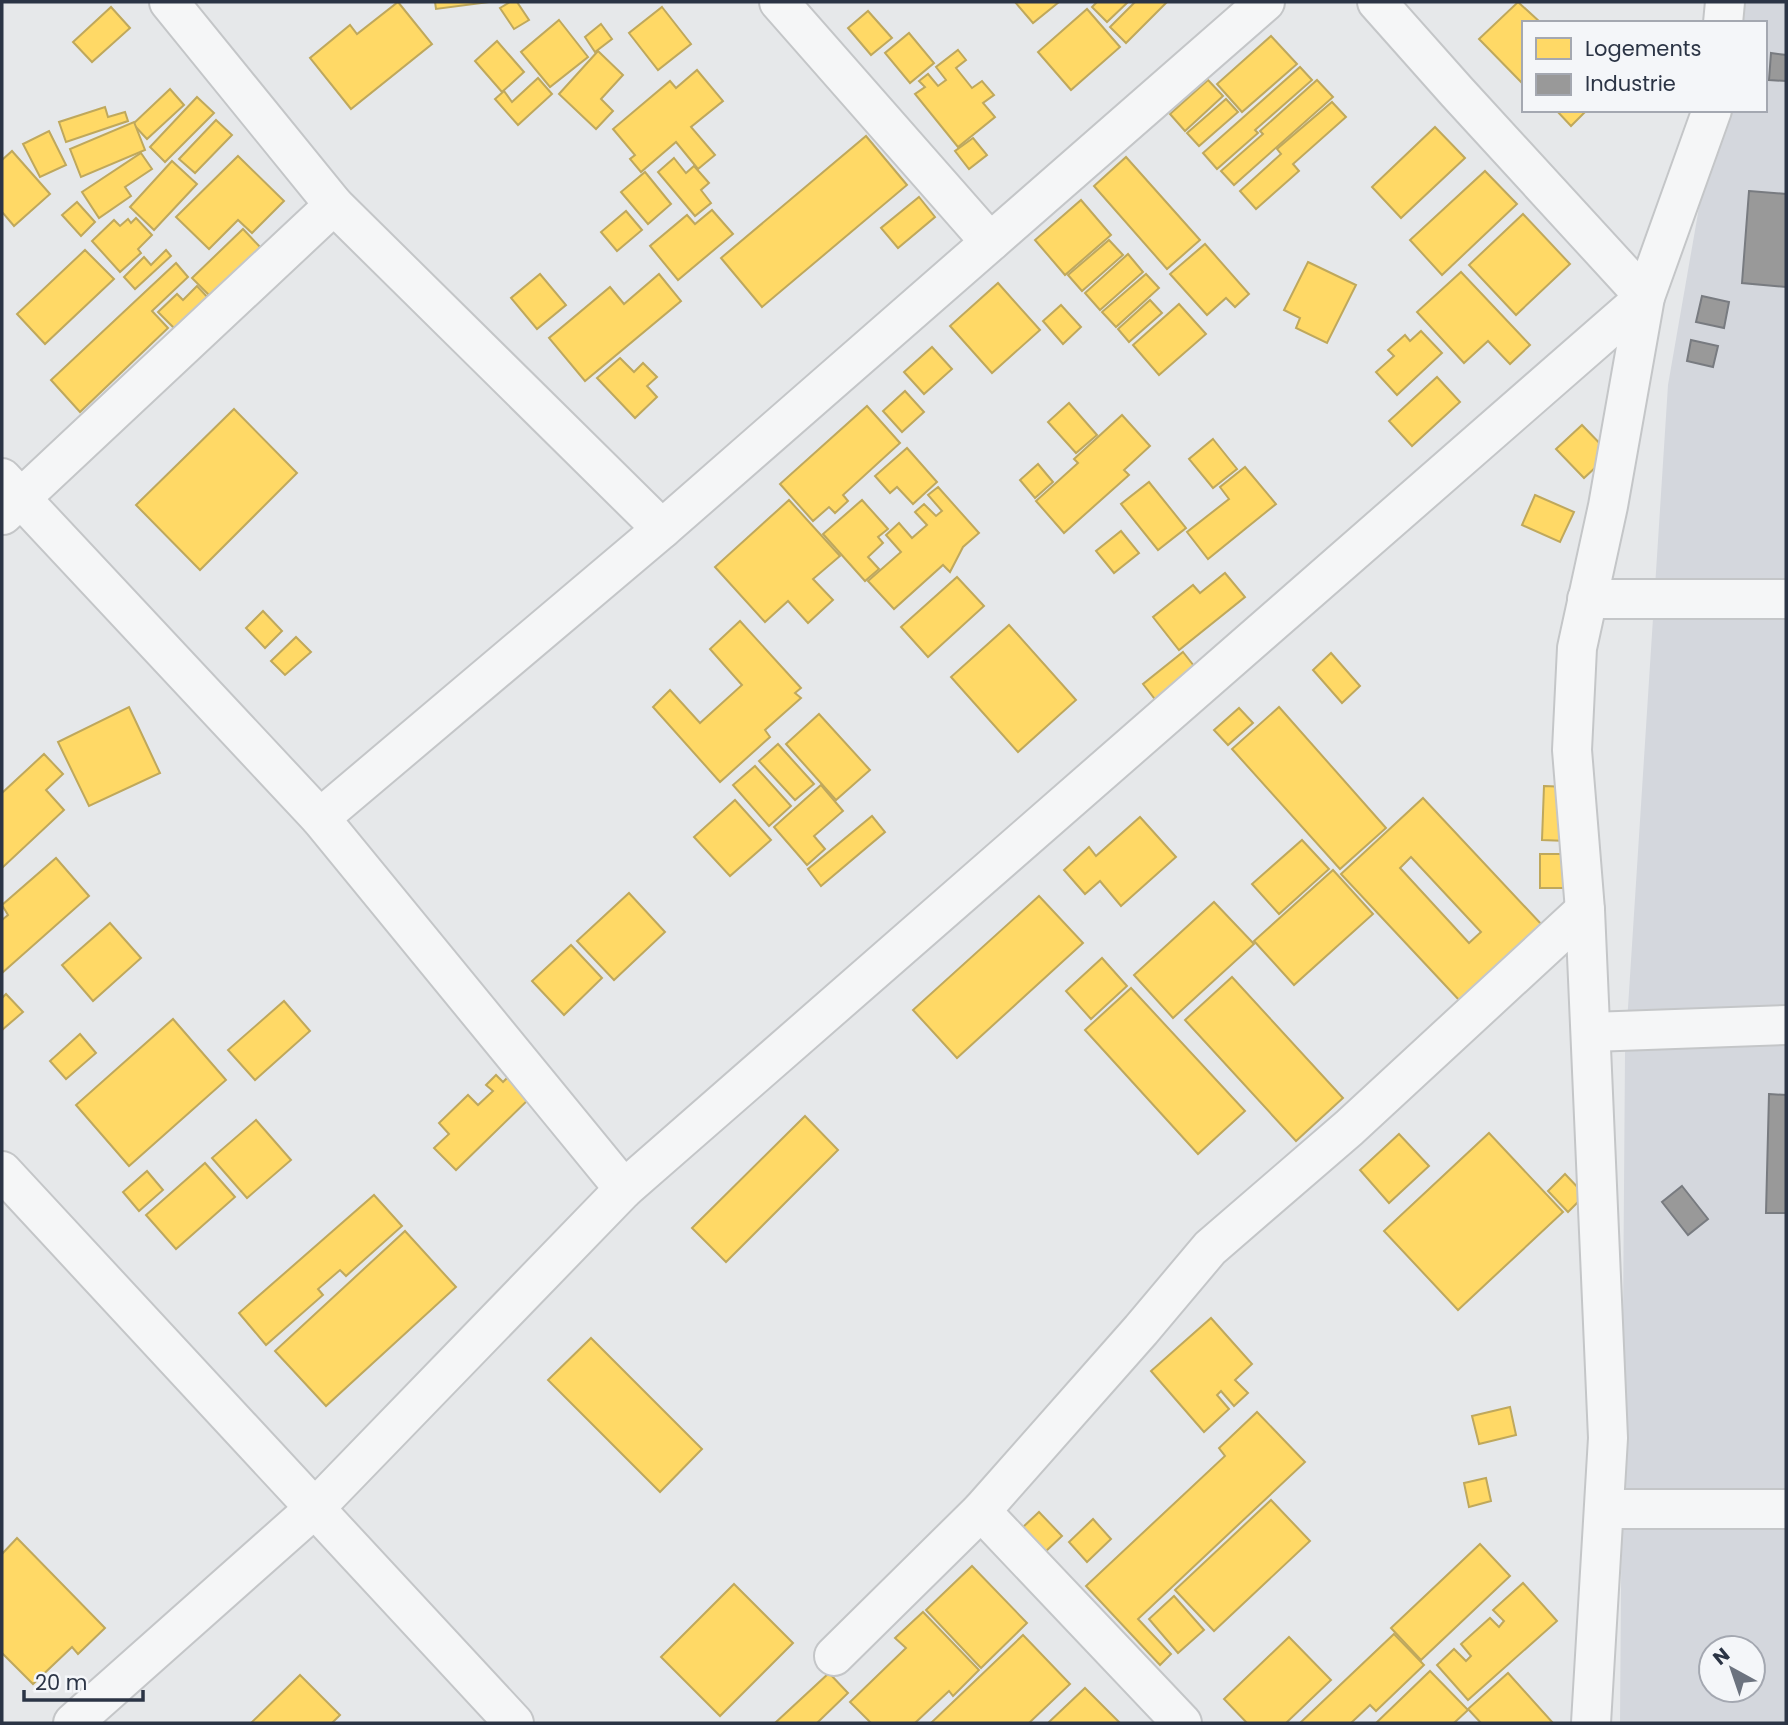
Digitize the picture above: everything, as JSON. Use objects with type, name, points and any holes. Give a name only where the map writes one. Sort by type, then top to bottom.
[{"type":"street","points":[[169,2],[334,205],[662,529]]},
{"type":"street","points":[[779,2],[990,242]]},
{"type":"street","points":[[320,818],[662,529],[1265,2]]},
{"type":"street","points":[[1377,2],[1645,297]]},
{"type":"street","points":[[1723,21],[1725,2]]},
{"type":"street","points":[[1591,1723],[1608,1438],[1586,910],[1572,750],[1577,648],[1608,506],[1645,297],[1711,112]]},
{"type":"street","points":[[334,205],[8,498],[320,818],[624,1189]]},
{"type":"street","points":[[73,1723],[315,1508],[624,1189],[1645,297]]},
{"type":"street","points":[[1587,599],[1786,599]]},
{"type":"street","points":[[834,1656],[981,1511],[1210,1248],[1349,1128],[1586,910]]},
{"type":"street","points":[[1591,1032],[1786,1025]]},
{"type":"street","points":[[2,1171],[514,1723]]},
{"type":"street","points":[[1604,1509],[1786,1509]]},
{"type":"street","points":[[981,1511],[1182,1723]]},
{"type":"shaded area","points":[[1735,2],[1786,2],[1786,1723],[1620,1723],[1625,1054],[1668,385],[1716,112],[1767,112],[1767,21],[1732,21]]},
{"type":"building: Logements","points":[[398,2],[432,44],[351,109],[310,58],[350,25],[357,34]]},
{"type":"building: Logements","points":[[435,2],[489,2],[436,9]]},
{"type":"building: Logements","points":[[510,2],[517,2],[529,20],[514,29],[500,8]]},
{"type":"building: Logements","points":[[1015,2],[1059,2],[1033,23]]},
{"type":"building: Logements","points":[[1097,2],[1128,2],[1107,22],[1092,7]]},
{"type":"building: Logements","points":[[1135,2],[1167,2],[1126,43],[1110,27]]},
{"type":"building: Logements","points":[[1518,2],[1539,21],[1522,21],[1522,83],[1479,39]]},
{"type":"building: Logements","points":[[111,7],[130,28],[92,62],[73,42]]},
{"type":"building: Logements","points":[[662,7],[691,44],[658,70],[629,33]]},
{"type":"building: Logements","points":[[1087,9],[1120,47],[1071,90],[1038,52]]},
{"type":"building: Logements","points":[[868,11],[892,38],[871,55],[848,28]]},
{"type":"building: Logements","points":[[559,20],[588,57],[550,87],[521,52]]},
{"type":"building: Logements","points":[[601,24],[612,39],[595,52],[585,37]]},
{"type":"building: Logements","points":[[909,33],[934,63],[910,83],[885,53]]},
{"type":"building: Logements","points":[[1271,36],[1297,64],[1242,112],[1217,84]]},
{"type":"building: Logements","points":[[497,41],[524,72],[502,92],[475,61]]},
{"type":"building: Logements","points":[[958,50],[966,60],[956,68],[972,88],[982,81],[994,95],[983,103],[995,117],[958,147],[915,94],[925,87],[919,81],[928,74],[938,86],[946,80],[936,67]]},
{"type":"building: Logements","points":[[598,51],[623,75],[601,99],[613,111],[596,129],[559,94]]},
{"type":"building: Logements","points":[[1300,67],[1312,80],[1255,130],[1258,133],[1217,169],[1203,153]]},
{"type":"building: Logements","points":[[697,70],[723,101],[691,127],[715,155],[698,169],[676,142],[641,172],[630,159],[635,155],[613,129],[670,81],[676,88]]},
{"type":"building: Logements","points":[[538,78],[552,94],[518,125],[495,99],[504,91],[512,102]]},
{"type":"building: Logements","points":[[1208,80],[1223,96],[1185,131],[1170,114]]},
{"type":"building: Logements","points":[[1317,80],[1333,97],[1234,185],[1221,171],[1263,134],[1260,131]]},
{"type":"building: Logements","points":[[170,89],[184,105],[147,139],[133,124]]},
{"type":"building: Logements","points":[[197,97],[214,113],[165,162],[150,147]]},
{"type":"building: Logements","points":[[1226,99],[1238,112],[1199,146],[1187,133]]},
{"type":"building: Logements","points":[[1332,102],[1346,117],[1293,164],[1299,171],[1256,209],[1240,191],[1281,154],[1277,149]]},
{"type":"building: Logements","points":[[105,107],[108,117],[125,112],[128,121],[66,142],[59,122]]},
{"type":"building: Logements","points":[[1558,112],[1585,112],[1571,126]]},
{"type":"building: Logements","points":[[216,120],[232,135],[195,173],[179,159]]},
{"type":"building: Logements","points":[[134,122],[145,150],[81,177],[70,149]]},
{"type":"building: Logements","points":[[1435,127],[1465,158],[1401,218],[1372,187]]},
{"type":"building: Logements","points":[[49,131],[66,165],[40,177],[23,144]]},
{"type":"building: Logements","points":[[866,136],[907,185],[762,307],[721,258]]},
{"type":"building: Logements","points":[[973,138],[987,155],[969,169],[955,151]]},
{"type":"building: Logements","points":[[12,151],[50,194],[14,226],[2,212],[2,160]]},
{"type":"building: Logements","points":[[141,153],[152,169],[125,187],[131,196],[99,218],[82,192]]},
{"type":"building: Logements","points":[[238,156],[284,201],[252,233],[238,220],[209,249],[176,217]]},
{"type":"building: Logements","points":[[1126,157],[1200,240],[1167,269],[1094,186]]},
{"type":"building: Logements","points":[[674,158],[686,173],[694,166],[709,183],[701,190],[711,203],[695,216],[658,172]]},
{"type":"building: Logements","points":[[172,161],[197,184],[154,230],[130,207]]},
{"type":"building: Logements","points":[[1485,171],[1517,204],[1442,275],[1410,240]]},
{"type":"building: Logements","points":[[645,172],[671,204],[648,224],[621,192]]},
{"type":"building: Logements","points":[[919,197],[935,217],[898,248],[881,228]]},
{"type":"building: Logements","points":[[1081,200],[1111,235],[1065,275],[1035,240]]},
{"type":"building: Logements","points":[[77,202],[95,222],[81,236],[62,215]]},
{"type":"building: Logements","points":[[712,210],[733,234],[678,280],[650,246],[687,215],[695,224]]},
{"type":"building: Logements","points":[[626,211],[642,230],[617,251],[601,232]]},
{"type":"building: Logements","points":[[1523,214],[1570,264],[1516,315],[1469,265]]},
{"type":"building: Logements","points":[[136,218],[152,235],[138,249],[141,253],[120,272],[92,241],[114,220],[120,226],[128,219],[131,223]]},
{"type":"building: Logements","points":[[243,229],[262,249],[212,298],[192,278]]},
{"type":"building: Logements","points":[[1109,240],[1123,255],[1082,291],[1068,275]]},
{"type":"building: Logements","points":[[1205,244],[1249,294],[1235,307],[1226,298],[1207,315],[1170,274]]},
{"type":"building: Logements","points":[[85,250],[114,279],[45,344],[17,314]]},
{"type":"building: Logements","points":[[166,250],[171,256],[135,289],[124,277],[144,257],[151,265]]},
{"type":"building: Logements","points":[[1128,254],[1143,272],[1100,310],[1085,293]]},
{"type":"building: Logements","points":[[1308,262],[1356,285],[1327,343],[1296,328],[1300,318],[1284,310]]},
{"type":"building: Logements","points":[[176,263],[188,277],[152,311],[168,328],[80,412],[51,380]]},
{"type":"building: Logements","points":[[1461,272],[1530,345],[1510,364],[1488,341],[1464,363],[1417,312]]},
{"type":"building: Logements","points":[[540,274],[566,305],[537,329],[511,298]]},
{"type":"building: Logements","points":[[659,274],[681,301],[585,381],[549,338],[610,287],[624,304]]},
{"type":"building: Logements","points":[[1146,274],[1159,288],[1116,327],[1102,312]]},
{"type":"building: Logements","points":[[998,283],[1040,330],[992,373],[950,326]]},
{"type":"building: Logements","points":[[197,286],[210,300],[177,331],[158,312],[177,294],[183,300]]},
{"type":"building: Logements","points":[[1150,300],[1162,313],[1129,342],[1118,329]]},
{"type":"building: Logements","points":[[1179,304],[1206,334],[1159,375],[1133,345]]},
{"type":"building: Logements","points":[[1061,305],[1081,327],[1063,344],[1043,321]]},
{"type":"building: Logements","points":[[1421,331],[1442,353],[1397,395],[1376,372],[1394,356],[1388,350],[1405,335],[1410,341]]},
{"type":"building: Logements","points":[[932,347],[952,369],[924,394],[904,372]]},
{"type":"building: Logements","points":[[620,358],[634,372],[643,363],[657,377],[647,386],[657,397],[635,418],[597,378]]},
{"type":"building: Logements","points":[[1437,377],[1460,402],[1412,446],[1389,421]]},
{"type":"building: Logements","points":[[905,391],[924,412],[902,432],[883,411]]},
{"type":"building: Logements","points":[[1069,403],[1097,435],[1076,453],[1048,422]]},
{"type":"building: Logements","points":[[867,406],[900,443],[843,495],[848,501],[835,513],[829,507],[813,521],[780,484]]},
{"type":"building: Logements","points":[[234,409],[297,473],[200,570],[136,505]]},
{"type":"building: Logements","points":[[1122,415],[1150,446],[1124,470],[1129,475],[1064,533],[1036,501],[1078,463],[1074,459]]},
{"type":"building: Logements","points":[[1582,425],[1610,454],[1584,478],[1556,449]]},
{"type":"building: Logements","points":[[1213,439],[1237,469],[1213,488],[1189,459]]},
{"type":"building: Logements","points":[[907,448],[937,482],[913,504],[897,487],[890,493],[875,476]]},
{"type":"building: Logements","points":[[1038,464],[1053,482],[1035,498],[1020,480]]},
{"type":"building: Logements","points":[[1245,467],[1276,504],[1208,559],[1187,532],[1229,499],[1220,487]]},
{"type":"building: Logements","points":[[1149,482],[1186,528],[1158,550],[1121,504]]},
{"type":"building: Logements","points":[[938,487],[979,533],[963,547],[950,572],[943,565],[894,609],[868,581],[901,552],[886,535],[899,523],[912,538],[927,525],[915,512],[924,504],[936,516],[942,511],[928,495]]},
{"type":"building: Logements","points":[[1535,495],[1574,512],[1560,542],[1522,525]]},
{"type":"building: Logements","points":[[789,500],[840,556],[813,579],[833,600],[808,623],[788,601],[765,622],[715,567]]},
{"type":"building: Logements","points":[[862,500],[888,529],[878,537],[883,543],[868,557],[879,569],[865,581],[823,534]]},
{"type":"building: Logements","points":[[1121,531],[1139,553],[1114,573],[1096,551]]},
{"type":"building: Logements","points":[[1225,573],[1245,597],[1179,650],[1153,617],[1193,585],[1200,593]]},
{"type":"building: Logements","points":[[957,577],[984,606],[928,657],[901,627]]},
{"type":"building: Logements","points":[[263,611],[282,631],[265,648],[246,628]]},
{"type":"building: Logements","points":[[740,621],[801,688],[795,693],[801,698],[765,730],[770,737],[720,782],[653,707],[670,690],[700,723],[742,685],[710,649]]},
{"type":"building: Logements","points":[[1009,625],[1076,700],[1018,752],[951,677]]},
{"type":"building: Logements","points":[[296,637],[311,652],[285,675],[271,661]]},
{"type":"building: Logements","points":[[1183,652],[1198,671],[1158,703],[1143,684]]},
{"type":"building: Logements","points":[[1331,653],[1360,686],[1342,703],[1313,670]]},
{"type":"building: Logements","points":[[129,707],[160,773],[89,806],[58,742]]},
{"type":"building: Logements","points":[[1279,707],[1386,828],[1340,869],[1232,749]]},
{"type":"building: Logements","points":[[1239,708],[1253,723],[1228,745],[1214,730]]},
{"type":"building: Logements","points":[[819,714],[870,770],[836,800],[786,744]]},
{"type":"building: Logements","points":[[778,744],[814,784],[795,800],[759,761]]},
{"type":"building: Logements","points":[[44,754],[63,774],[46,790],[64,810],[2,868],[2,793]]},
{"type":"building: Logements","points":[[755,766],[791,806],[769,826],[733,785]]},
{"type":"building: Logements","points":[[821,785],[843,811],[814,836],[825,849],[807,865],[774,827]]},
{"type":"building: Logements","points":[[1544,786],[1569,787],[1567,841],[1542,840]]},
{"type":"building: Logements","points":[[1423,798],[1542,925],[1460,1001],[1341,874]],"holes":[[[1411,857],[1481,932],[1469,943],[1400,868]]]},
{"type":"building: Logements","points":[[735,800],[771,840],[730,876],[694,837]]},
{"type":"building: Logements","points":[[872,816],[885,832],[821,886],[808,869]]},
{"type":"building: Logements","points":[[1140,817],[1176,857],[1121,906],[1100,881],[1085,894],[1064,870],[1089,847],[1096,856]]},
{"type":"building: Logements","points":[[1302,840],[1329,869],[1279,914],[1252,884]]},
{"type":"building: Logements","points":[[1540,854],[1565,854],[1564,888],[1540,888]]},
{"type":"building: Logements","points":[[56,858],[89,896],[2,973],[2,920],[8,915],[2,905]]},
{"type":"building: Logements","points":[[1333,870],[1373,914],[1294,985],[1254,941]]},
{"type":"building: Logements","points":[[629,893],[665,932],[614,980],[577,941]]},
{"type":"building: Logements","points":[[1039,896],[1083,943],[957,1058],[913,1010]]},
{"type":"building: Logements","points":[[1214,902],[1254,944],[1173,1018],[1134,975]]},
{"type":"building: Logements","points":[[110,923],[141,958],[93,1001],[62,965]]},
{"type":"building: Logements","points":[[571,945],[602,978],[564,1015],[532,981]]},
{"type":"building: Logements","points":[[1102,958],[1127,986],[1091,1019],[1066,991]]},
{"type":"building: Logements","points":[[1232,977],[1343,1098],[1296,1141],[1185,1020]]},
{"type":"building: Logements","points":[[1131,988],[1245,1111],[1198,1154],[1085,1030]]},
{"type":"building: Logements","points":[[6,994],[23,1012],[2,1030],[2,998]]},
{"type":"building: Logements","points":[[284,1001],[310,1031],[255,1080],[228,1050]]},
{"type":"building: Logements","points":[[173,1019],[226,1080],[129,1166],[76,1105]]},
{"type":"building: Logements","points":[[80,1034],[96,1053],[66,1079],[50,1061]]},
{"type":"building: Logements","points":[[511,1074],[532,1096],[456,1170],[434,1148],[449,1134],[439,1123],[468,1095],[478,1105],[493,1091],[486,1085],[496,1075],[503,1082]]},
{"type":"building: Logements","points":[[805,1116],[838,1150],[726,1262],[692,1228]]},
{"type":"building: Logements","points":[[256,1120],[291,1160],[247,1198],[212,1158]]},
{"type":"building: Logements","points":[[1489,1133],[1563,1212],[1458,1310],[1384,1231]]},
{"type":"building: Logements","points":[[1399,1134],[1429,1166],[1389,1203],[1360,1170]]},
{"type":"building: Logements","points":[[205,1163],[235,1197],[176,1249],[146,1215]]},
{"type":"building: Logements","points":[[147,1171],[163,1190],[139,1211],[123,1192]]},
{"type":"building: Logements","points":[[1565,1174],[1585,1195],[1568,1212],[1548,1191]]},
{"type":"building: Logements","points":[[374,1195],[402,1226],[346,1276],[340,1270],[318,1289],[323,1295],[266,1345],[239,1313]]},
{"type":"building: Logements","points":[[405,1231],[456,1287],[326,1406],[275,1351]]},
{"type":"building: Logements","points":[[1211,1318],[1252,1364],[1235,1380],[1248,1393],[1234,1406],[1221,1391],[1217,1395],[1229,1409],[1204,1432],[1151,1371]]},
{"type":"building: Logements","points":[[591,1338],[702,1449],[660,1492],[548,1380]]},
{"type":"building: Logements","points":[[1510,1407],[1516,1435],[1479,1444],[1472,1416]]},
{"type":"building: Logements","points":[[1257,1412],[1305,1462],[1138,1619],[1171,1654],[1160,1665],[1086,1586],[1225,1456],[1219,1448]]},
{"type":"building: Logements","points":[[1486,1478],[1491,1501],[1469,1507],[1464,1483]]},
{"type":"building: Logements","points":[[1271,1500],[1310,1541],[1214,1631],[1175,1590]]},
{"type":"building: Logements","points":[[1039,1512],[1062,1536],[1045,1552],[1022,1528]]},
{"type":"building: Logements","points":[[1093,1519],[1111,1539],[1087,1562],[1069,1542]]},
{"type":"building: Logements","points":[[17,1538],[105,1628],[78,1654],[72,1647],[33,1684],[2,1653],[2,1554]]},
{"type":"building: Logements","points":[[1480,1544],[1510,1576],[1421,1660],[1391,1628]]},
{"type":"building: Logements","points":[[972,1566],[1027,1623],[981,1668],[926,1610]]},
{"type":"building: Logements","points":[[1523,1583],[1557,1621],[1468,1700],[1437,1665],[1454,1649],[1466,1661],[1471,1656],[1461,1644],[1490,1618],[1499,1627],[1504,1621],[1493,1610]]},
{"type":"building: Logements","points":[[734,1584],[793,1643],[720,1716],[661,1657]]},
{"type":"building: Logements","points":[[1174,1596],[1204,1630],[1178,1653],[1149,1619]]},
{"type":"building: Logements","points":[[923,1612],[979,1670],[953,1696],[949,1691],[915,1723],[871,1723],[850,1702],[906,1648],[895,1638]]},
{"type":"building: Logements","points":[[1394,1634],[1424,1665],[1376,1711],[1370,1705],[1351,1723],[1300,1723]]},
{"type":"building: Logements","points":[[1023,1635],[1070,1684],[1029,1723],[931,1723]]},
{"type":"building: Logements","points":[[1289,1637],[1331,1680],[1286,1723],[1247,1723],[1224,1699]]},
{"type":"building: Logements","points":[[1430,1671],[1468,1710],[1454,1723],[1376,1723]]},
{"type":"building: Logements","points":[[829,1673],[848,1693],[817,1723],[775,1723]]},
{"type":"building: Logements","points":[[1508,1673],[1553,1723],[1481,1723],[1468,1709]]},
{"type":"building: Logements","points":[[300,1675],[340,1715],[332,1723],[251,1723]]},
{"type":"building: Logements","points":[[1085,1688],[1120,1723],[1048,1723]]},
{"type":"building: Industrie","points":[[1771,53],[1786,55],[1786,81],[1769,80]]},
{"type":"building: Industrie","points":[[1749,191],[1786,194],[1786,287],[1742,283]]},
{"type":"building: Industrie","points":[[1702,296],[1729,302],[1724,328],[1696,322]]},
{"type":"building: Industrie","points":[[1691,340],[1718,346],[1713,367],[1687,361]]},
{"type":"building: Industrie","points":[[1769,1094],[1786,1095],[1786,1213],[1766,1213]]},
{"type":"building: Industrie","points":[[1682,1186],[1708,1219],[1688,1235],[1662,1202]]}]
